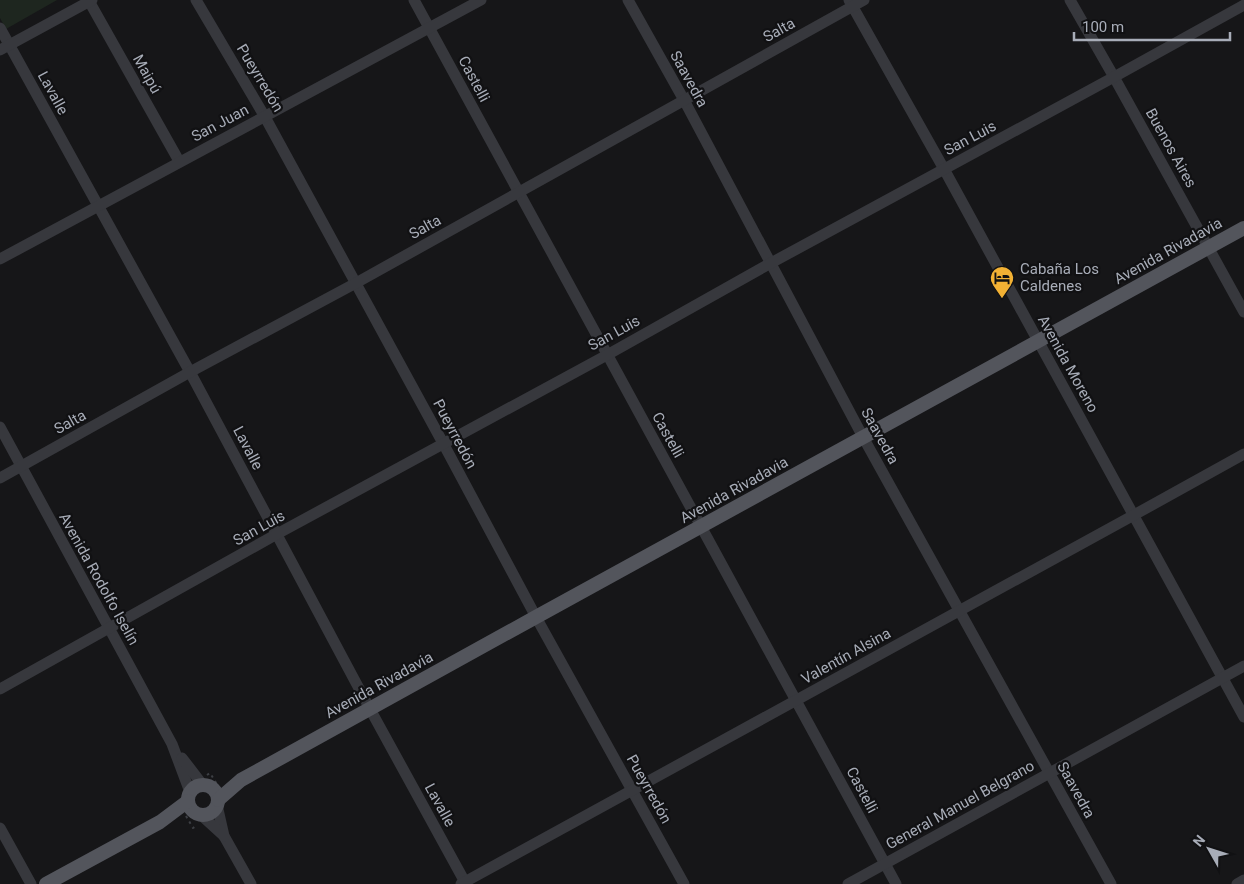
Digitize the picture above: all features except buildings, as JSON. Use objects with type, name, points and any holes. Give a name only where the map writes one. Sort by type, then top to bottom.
[{"type":"main road","name":"Avenida Rivadavia","points":[[46,884],[160,822],[198,791],[240,780],[1244,228]]},
{"type":"main road","name":"Avenida Rivadavia","points":[[218,803],[240,780]]},
{"type":"main road","points":[[198,791],[218,795],[218,803],[211,813],[206,815],[198,814],[189,806],[198,791]]},
{"type":"main road","name":"Avenida Rivadavia","points":[[160,822],[198,814]]},
{"type":"street","name":"Pueyrredón","points":[[196,0],[265,117],[536,617],[684,884]]},
{"type":"street","name":"Castelli","points":[[414,0],[896,884]]},
{"type":"street","name":"San Juan","points":[[0,259],[481,0]]},
{"type":"street","name":"Saavedra","points":[[628,0],[684,100],[864,437],[1111,884]]},
{"type":"street","name":"Salta","points":[[0,478],[518,193],[851,3],[864,0]]},
{"type":"street","name":"Buenos Aires","points":[[1070,0],[1244,312]]},
{"type":"street","points":[[4,48],[90,1]]},
{"type":"street","name":"Maipú","points":[[90,1],[180,161]]},
{"type":"street","name":"Avenida Moreno","points":[[851,3],[1244,717]]},
{"type":"street","name":"San Luis","points":[[0,689],[277,534],[1244,5]]},
{"type":"street","name":"Lavalle","points":[[0,28],[4,48],[98,206],[190,372],[464,883]]},
{"type":"street","name":"Avenida Rodolfo Iselín","points":[[0,427],[198,791]]},
{"type":"street","name":"Valentín Alsina","points":[[464,883],[1244,454]]},
{"type":"street","name":"General Manuel Belgrano","points":[[848,884],[1244,666]]},
{"type":"street","points":[[218,803],[224,836]]},
{"type":"street","points":[[198,814],[224,836],[252,884]]},
{"type":"street","points":[[0,828],[30,884]]},
{"type":"street","points":[[1237,884],[1244,880]]},
{"type":"shaded area","points":[[0,0],[57,0],[6,29],[0,18]]},
{"type":"place","name":"Cabaña Los Caldenes","points":[[1002,299]]}]
